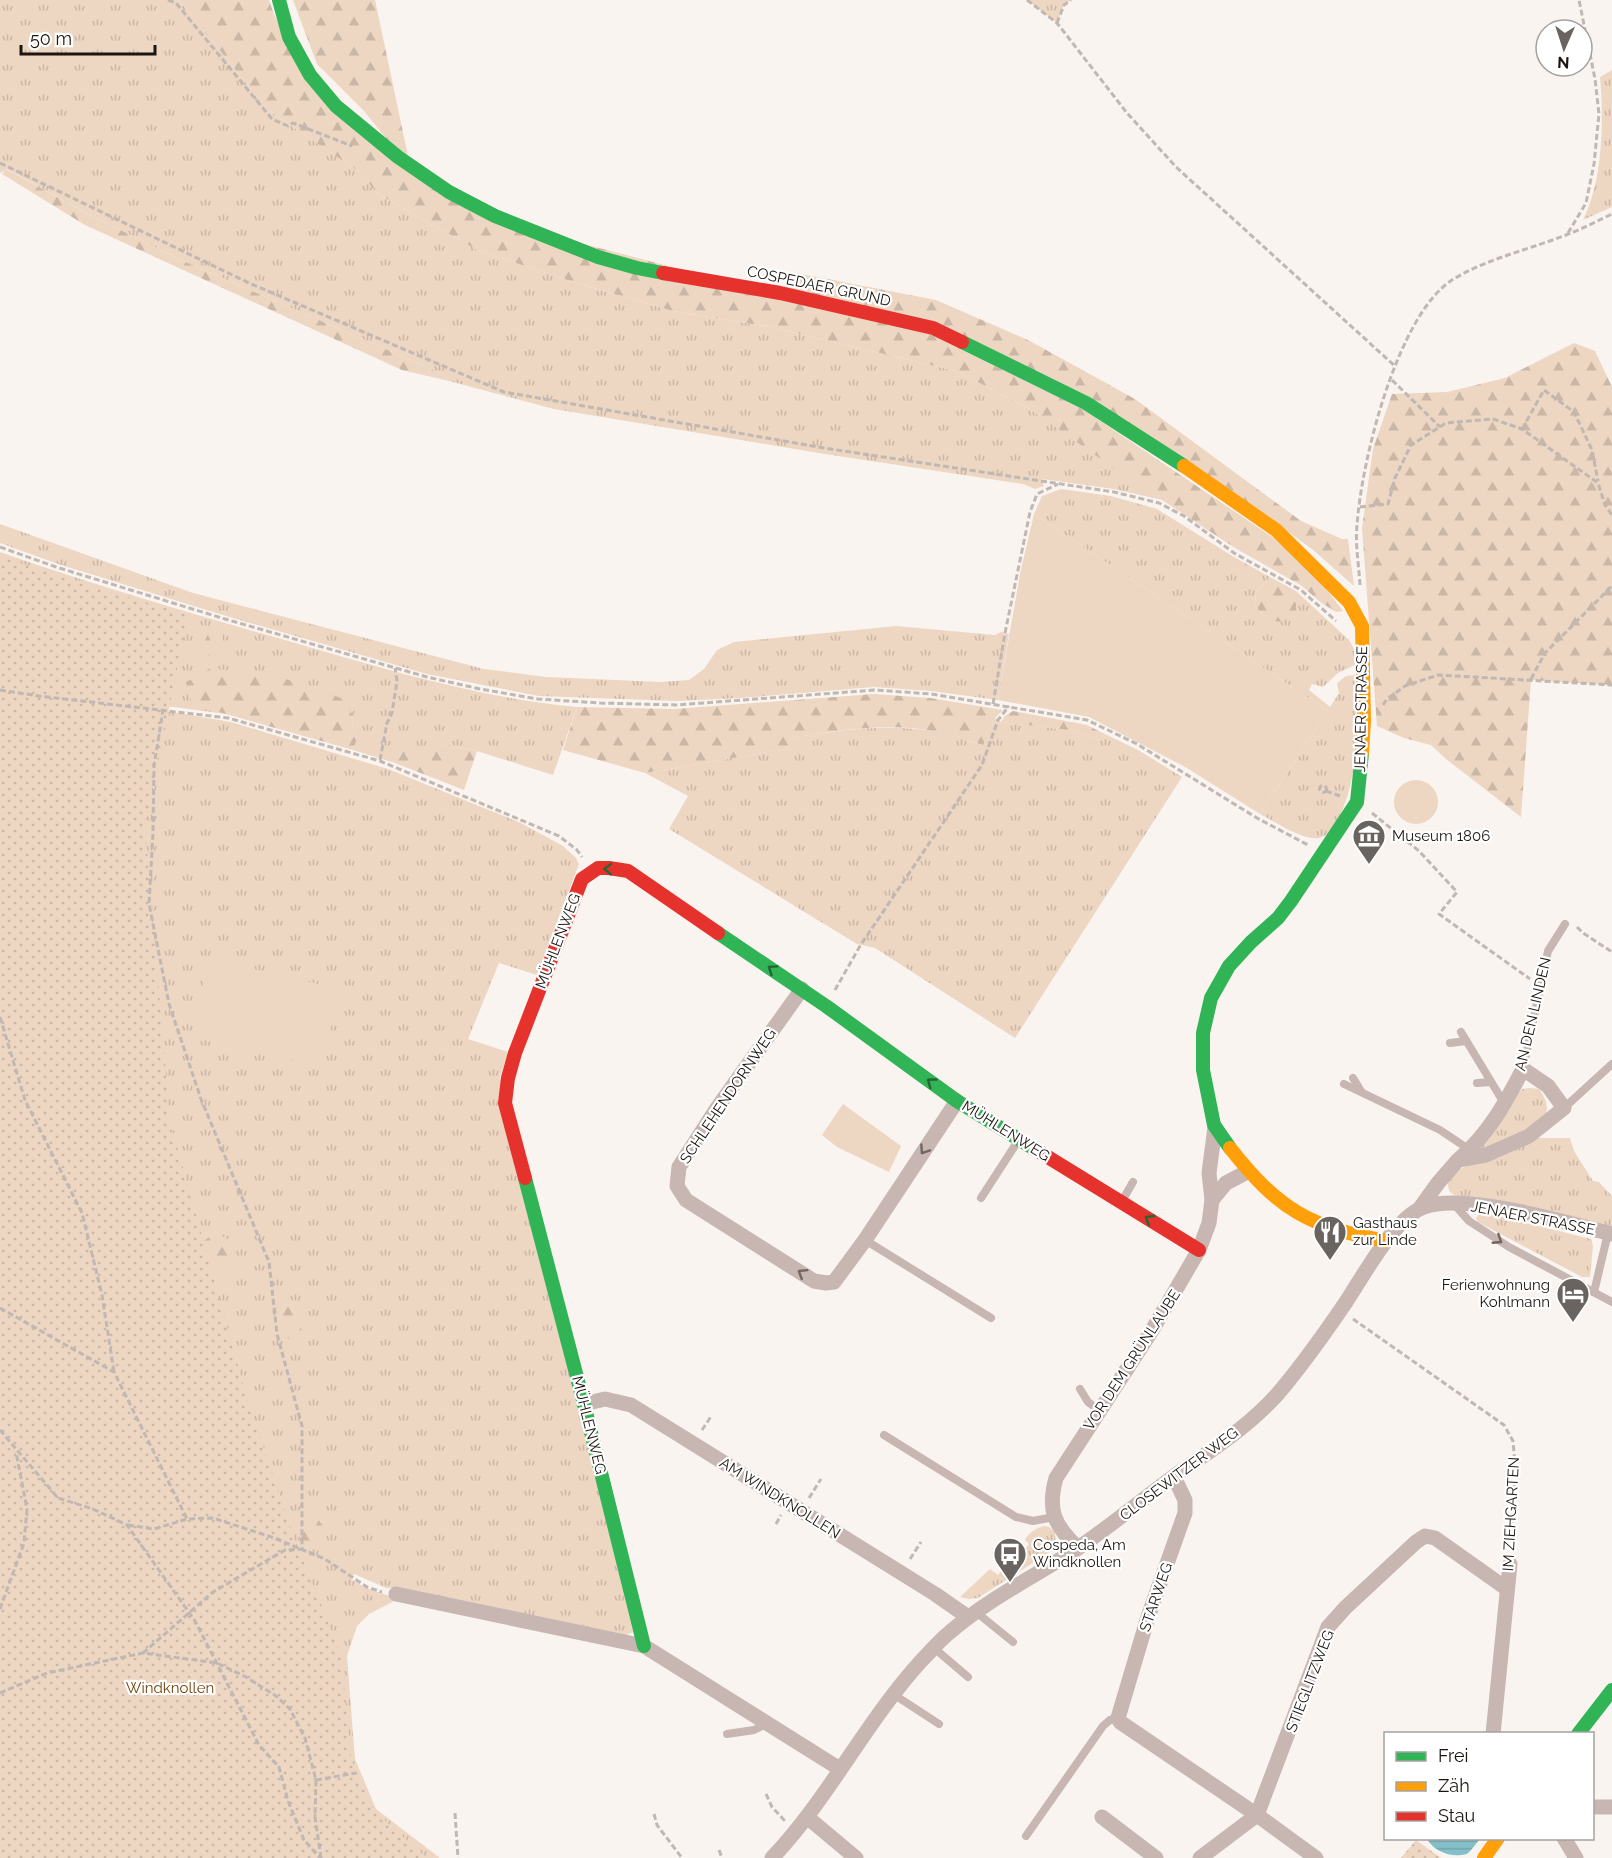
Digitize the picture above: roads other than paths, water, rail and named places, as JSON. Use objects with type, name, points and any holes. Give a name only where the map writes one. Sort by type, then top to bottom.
[{"type":"street","name":"COSPEDAER GRUND","points":[[279,0],[289,37],[310,75],[336,106],[398,157],[449,192],[495,216],[548,238],[598,257],[637,268],[780,293],[933,328],[1086,403],[1187,468],[1276,530],[1349,602],[1362,626]]},
{"type":"street","name":"JENAER STRASSE","points":[[1362,626],[1364,720],[1357,802],[1325,855],[1279,918],[1254,939],[1228,968],[1216,989],[1204,1024],[1201,1055],[1202,1070],[1215,1127],[1246,1172],[1272,1198],[1302,1216],[1343,1233],[1386,1241],[1395,1228],[1420,1208],[1436,1203],[1454,1203],[1497,1207],[1610,1234]]},
{"type":"street","name":"MÜHLENWEG","points":[[644,1646],[584,1404],[505,1103],[508,1078],[515,1053],[582,879],[590,872],[603,867],[628,871],[802,989],[957,1101],[1199,1250]]},
{"type":"street","name":"SCHLEHENDORNWEG","points":[[802,989],[717,1108],[679,1167],[677,1186],[686,1200],[820,1283],[834,1282],[865,1240],[957,1101]]},
{"type":"street","name":"AN DEN LINDEN","points":[[1420,1208],[1438,1183],[1491,1125],[1523,1069]]},
{"type":"street","points":[[1464,1155],[1486,1155],[1529,1136],[1564,1108],[1548,1086],[1523,1069]]},
{"type":"street","name":"VOR DEM GRÜNLAUBE","points":[[1054,1517],[1051,1496],[1056,1478],[1151,1332],[1199,1250],[1209,1223],[1212,1200],[1209,1173],[1215,1127]]},
{"type":"street","points":[[1212,1200],[1227,1183],[1246,1172]]},
{"type":"street","name":"CLOSEWITZER WEG","points":[[772,1858],[807,1817],[893,1694],[947,1634],[972,1615],[1078,1548],[1230,1437],[1278,1393],[1340,1310],[1386,1241]]},
{"type":"street","name":"AM WINDKNOLLEN","points":[[584,1404],[605,1399],[631,1405],[972,1615]]},
{"type":"street","name":"STARWEG","points":[[1118,1718],[1149,1617],[1185,1513],[1185,1500],[1174,1477]]},
{"type":"street","points":[[1054,1517],[1058,1526],[1078,1548]]},
{"type":"street","name":"STIEGLITZWEG","points":[[1257,1815],[1328,1628],[1345,1608],[1416,1542],[1425,1536],[1435,1538],[1507,1589]]},
{"type":"street","name":"IM ZIEHGARTEN","points":[[1493,1732],[1510,1564]]},
{"type":"street","points":[[396,1594],[644,1646],[840,1769]]},
{"type":"street","points":[[1580,1732],[1612,1690]]},
{"type":"street","points":[[1118,1718],[1120,1722],[1316,1858]]},
{"type":"street","points":[[1594,1807],[1612,1807]]},
{"type":"street","points":[[1200,1858],[1257,1815]]},
{"type":"street","points":[[807,1817],[856,1858]]},
{"type":"street","points":[[1102,1817],[1156,1858]]},
{"type":"street","points":[[1484,1858],[1497,1840]]},
{"type":"street","points":[[1565,1840],[1576,1858]]},
{"type":"lane","name":"AN DEN LINDEN","points":[[1523,1069],[1548,951],[1565,924]]},
{"type":"lane","points":[[1461,1032],[1504,1103]]},
{"type":"lane","points":[[1450,1043],[1466,1041]]},
{"type":"lane","points":[[1564,1108],[1612,1064]]},
{"type":"lane","points":[[1353,1078],[1361,1091]]},
{"type":"lane","points":[[1477,1083],[1491,1082]]},
{"type":"lane","points":[[1344,1084],[1440,1130],[1464,1155]]},
{"type":"lane","points":[[981,1198],[1018,1140]]},
{"type":"lane","points":[[1121,1202],[1133,1182]]},
{"type":"lane","name":"JENAER STRASSE","points":[[1454,1203],[1469,1221],[1499,1240],[1612,1302]]},
{"type":"lane","points":[[1594,1293],[1610,1234]]},
{"type":"lane","points":[[865,1240],[991,1318]]},
{"type":"lane","points":[[1080,1389],[1088,1402],[1099,1410]]},
{"type":"lane","points":[[884,1435],[1016,1517],[1033,1521],[1054,1517]]},
{"type":"lane","points":[[972,1615],[1013,1642]]},
{"type":"lane","points":[[934,1648],[968,1677]]},
{"type":"lane","points":[[893,1694],[939,1724]]},
{"type":"lane","points":[[1026,1836],[1103,1726],[1110,1720],[1118,1718]]},
{"type":"lane","points":[[728,1734],[754,1730],[768,1723]]},
{"type":"water","points":[[1428,1840],[1479,1840],[1467,1854],[1455,1855],[1439,1851]]},
{"type":"place","name":"Museum 1806","points":[[1369,865]]},
{"type":"place","name":"Gasthaus zur Linde","points":[[1330,1261]]},
{"type":"place","name":"Ferienwohnung Kohlmann","points":[[1573,1323]]},
{"type":"place","name":"Cospeda, Am Windknollen","points":[[1010,1583]]},
{"type":"park label","name":"Windknollen","points":[[170,1688]]}]
